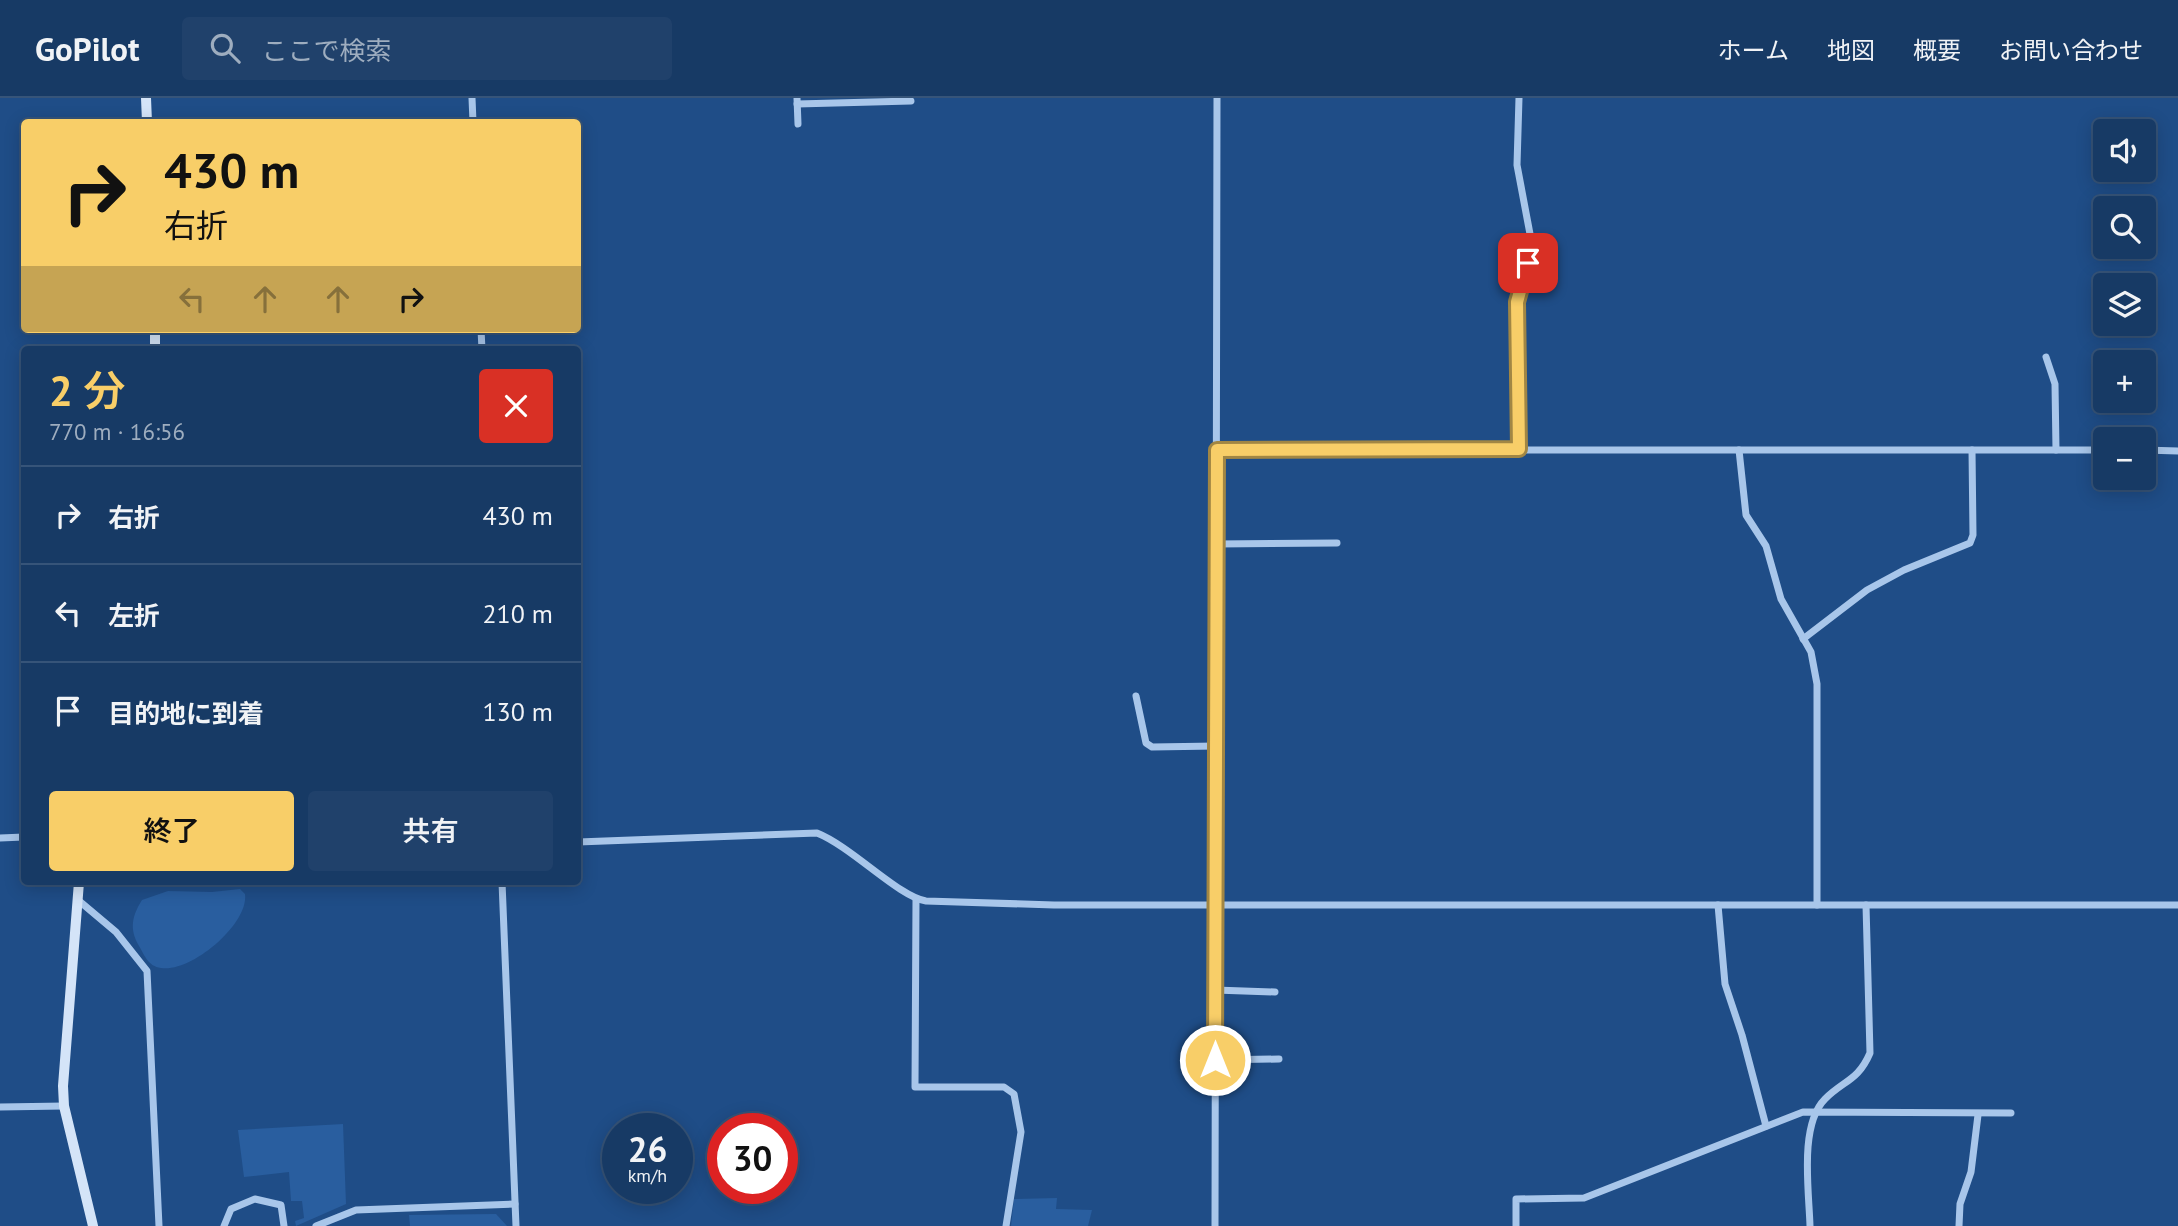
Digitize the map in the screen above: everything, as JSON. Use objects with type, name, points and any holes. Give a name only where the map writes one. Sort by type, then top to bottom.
[{"type":"street","points":[[146,98],[147,119]]},
{"type":"street","points":[[472,98],[473,119]]},
{"type":"street","points":[[1215,1226],[1217,98]]},
{"type":"street","points":[[1519,98],[1517,165],[1530,234],[1528,263],[1517,302],[1519,449]]},
{"type":"street","points":[[798,124],[797,101],[911,101]]},
{"type":"street","points":[[2046,357],[2055,384],[2056,450]]},
{"type":"street","points":[[1217,450],[2093,450]]},
{"type":"street","points":[[1739,450],[1746,515],[1766,547],[1781,599],[1811,652],[1817,684],[1817,905]]},
{"type":"street","points":[[1803,639],[1867,590],[1904,570],[1970,543],[1973,535],[1972,450]]},
{"type":"street","points":[[2156,450],[2178,451]]},
{"type":"street","points":[[1216,544],[1337,544]]},
{"type":"street","points":[[1136,696],[1146,743],[1152,747],[1216,746]]},
{"type":"street","points":[[581,842],[817,833],[839,842],[916,900],[1054,905],[1215,902],[2178,905]]},
{"type":"street","points":[[0,838],[21,837]]},
{"type":"street","points":[[79,885],[65,1047],[64,1106],[93,1226]]},
{"type":"street","points":[[502,885],[516,1226]]},
{"type":"street","points":[[78,900],[116,932],[147,971],[159,1226]]},
{"type":"street","points":[[916,900],[915,1087],[1004,1087],[1014,1094],[1021,1132],[1006,1226]]},
{"type":"street","points":[[1718,905],[1725,984],[1742,1035],[1766,1126]]},
{"type":"street","points":[[1810,1226],[1810,1131],[1816,1111],[1826,1098],[1861,1071],[1870,1053],[1866,905]]},
{"type":"street","points":[[1215,990],[1275,992]]},
{"type":"street","points":[[1215,1060],[1279,1059]]},
{"type":"street","points":[[0,1107],[64,1106]]},
{"type":"street","points":[[1516,1226],[1516,1199],[1584,1198],[1766,1126],[1816,1111],[2011,1114]]},
{"type":"street","points":[[1959,1226],[1960,1204],[1971,1172],[1978,1115]]},
{"type":"street","points":[[224,1226],[231,1209],[255,1199],[281,1205],[284,1226]]},
{"type":"street","points":[[316,1226],[356,1210],[515,1204]]},
{"type":"shaded area","points":[[240,889],[245,894],[244,906],[238,919],[216,944],[202,955],[173,967],[157,967],[147,960],[133,928],[134,917],[142,900],[168,891],[212,892]]},
{"type":"shaded area","points":[[343,1124],[346,1204],[296,1226],[295,1221],[304,1218],[302,1201],[291,1201],[289,1172],[244,1177],[238,1130]]},
{"type":"shaded area","points":[[1057,1198],[1056,1209],[1092,1210],[1088,1226],[1011,1226],[1014,1199]]},
{"type":"shaded area","points":[[496,1214],[507,1226],[410,1226],[409,1215]]},
{"type":"route","points":[[1215,1060],[1217,450],[1519,449],[1517,302],[1528,263]]}]
